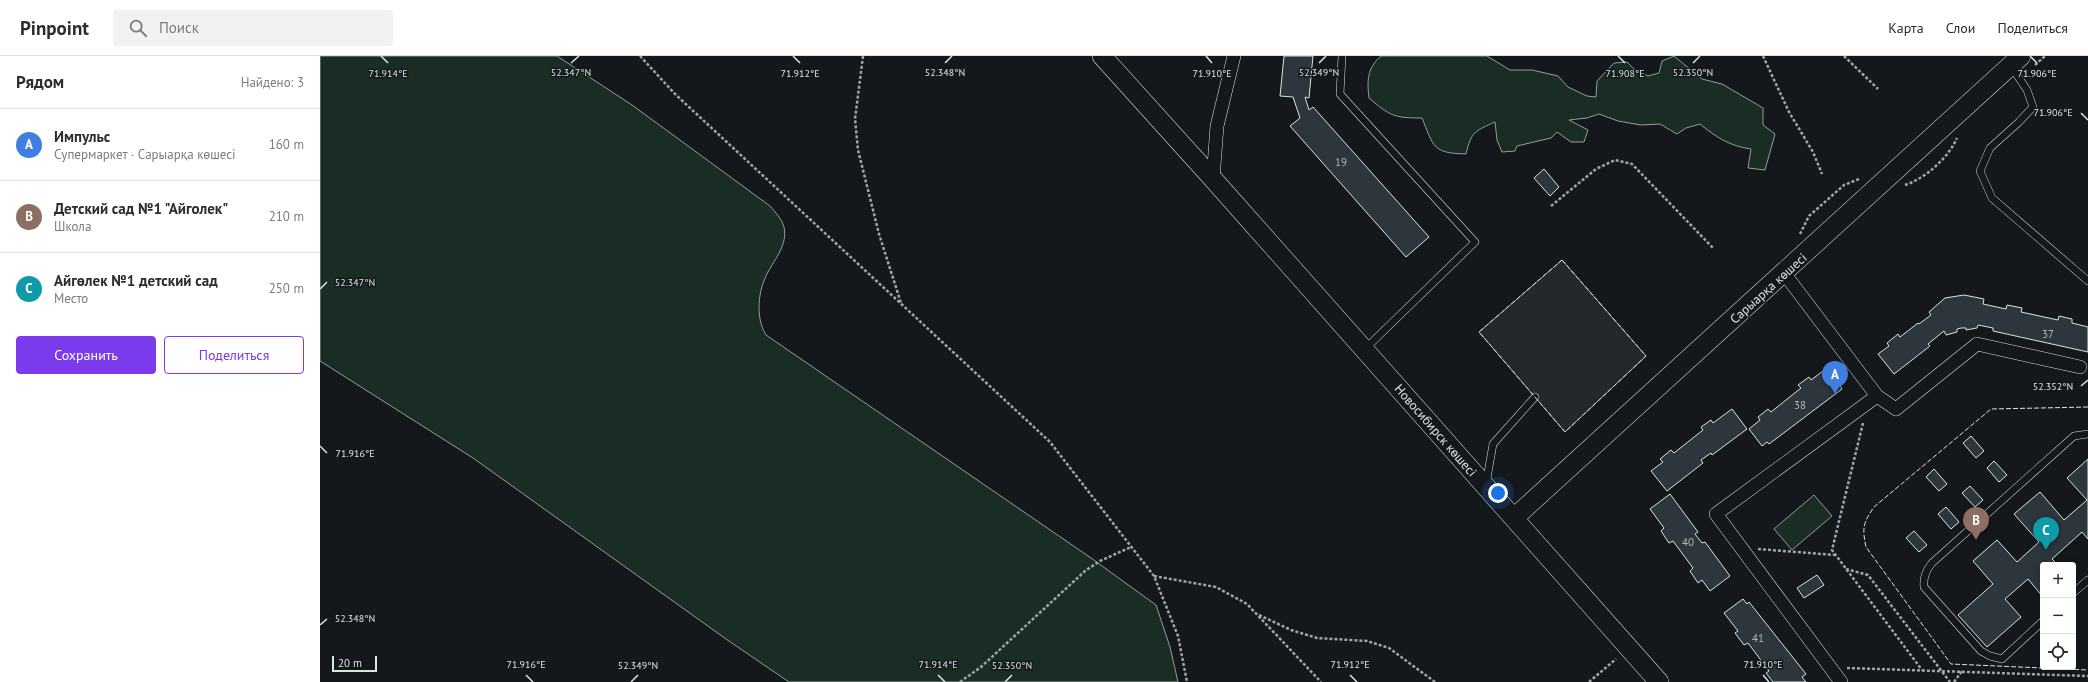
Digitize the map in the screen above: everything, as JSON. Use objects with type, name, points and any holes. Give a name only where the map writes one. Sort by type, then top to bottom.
[{"type":"main road","name":"Новосибирск көшесі","points":[[1102,56],[1365,349],[1659,682]]},
{"type":"main road","name":"Сарыарқа көшесі","points":[[1514,518],[2015,61]]},
{"type":"street","points":[[1213,179],[1217,126],[1234,56]]},
{"type":"street","points":[[1784,273],[1872,399],[1896,409],[1977,344],[2080,367]]},
{"type":"street","points":[[1841,682],[1716,514],[1872,399]]},
{"type":"lane","points":[[1342,56],[1340,94],[1475,242],[1365,349]]},
{"type":"lane","points":[[2015,61],[2033,107],[2020,122],[1990,148],[1980,171],[1992,198],[2088,280]]},
{"type":"lane","points":[[1485,486],[1493,444],[1535,397]]},
{"type":"lane","points":[[2040,624],[2002,659],[1990,656],[1981,651],[1924,586],[1926,571],[1932,563],[2068,441],[2074,436],[2088,434]]},
{"type":"lane","points":[[2076,590],[2088,580]]},
{"type":"path","points":[[640,56],[675,94],[1050,442],[1154,576],[1178,636],[1187,682]]},
{"type":"path","points":[[863,56],[855,118],[858,150],[878,234],[902,304]]},
{"type":"path","points":[[1763,56],[1789,112],[1813,152],[1822,174]]},
{"type":"path","points":[[1844,56],[1878,89]]},
{"type":"path","points":[[1551,206],[1596,169],[1616,160],[1632,164],[1713,248]]},
{"type":"path","points":[[1872,399],[1832,550],[1922,670]]},
{"type":"path","points":[[960,682],[981,667],[1085,571],[1100,561],[1131,547]]},
{"type":"path","points":[[1741,548],[1836,555]]},
{"type":"path","points":[[1846,569],[1868,575],[1950,682]]},
{"type":"path","points":[[1154,576],[1216,587],[1247,604],[1321,682]]},
{"type":"path","points":[[1256,613],[1291,630],[1317,638],[1367,641],[1389,648],[1435,682]]},
{"type":"path","points":[[1589,682],[1629,648]]},
{"type":"path","points":[[1831,668],[1941,670],[2088,676]]},
{"type":"path","points":[[1954,682],[1962,671]]},
{"type":"green space","points":[[320,56],[557,56],[632,105],[770,206],[782,221],[785,233],[783,245],[768,272],[760,295],[760,320],[766,335],[1091,558],[1156,605],[1170,647],[1178,682],[789,682],[726,639],[473,458],[320,361]]},
{"type":"green space","points":[[1381,56],[1487,56],[1510,70],[1532,70],[1558,76],[1568,87],[1587,96],[1596,97],[1597,81],[1614,63],[1627,62],[1634,69],[1648,76],[1659,73],[1662,61],[1674,56],[1702,79],[1722,84],[1763,108],[1763,125],[1775,134],[1765,170],[1748,168],[1751,149],[1743,148],[1724,141],[1700,124],[1686,128],[1677,134],[1660,124],[1641,125],[1618,121],[1599,114],[1587,118],[1569,120],[1588,130],[1584,142],[1571,142],[1557,132],[1551,138],[1517,146],[1515,151],[1502,152],[1497,140],[1495,122],[1475,133],[1470,141],[1466,154],[1446,152],[1440,150],[1432,142],[1422,118],[1393,115],[1382,109],[1369,98],[1369,75],[1373,65]]},
{"type":"green space","points":[[1814,495],[1832,516],[1792,550],[1774,529]]},
{"type":"shaded area","points":[[1562,260],[1646,356],[1565,432],[1479,332]]},
{"type":"building","points":[[1284,56],[1313,56],[1309,98],[1305,97],[1309,110],[1313,107],[1429,237],[1406,257],[1290,126],[1300,118],[1293,97],[1280,96]]},
{"type":"building","points":[[1544,169],[1559,187],[1550,196],[1534,178]]},
{"type":"building","points":[[1964,295],[1984,299],[1983,304],[2006,309],[2007,305],[2022,308],[2021,312],[2058,320],[2059,316],[2072,319],[2072,323],[2088,327],[2088,352],[1993,331],[1993,328],[1978,325],[1977,328],[1966,330],[1966,328],[1961,328],[1957,329],[1957,332],[1946,335],[1944,331],[1928,344],[1930,346],[1894,374],[1878,354],[1889,346],[1887,343],[1898,334],[1900,337],[1931,315],[1929,312],[1945,298]]},
{"type":"building","points":[[1831,365],[1845,382],[1840,386],[1842,389],[1769,444],[1767,442],[1762,446],[1749,429],[1760,420],[1758,417],[1768,409],[1771,412],[1801,388],[1798,385],[1809,377],[1811,380]]},
{"type":"building","points":[[1732,409],[1747,429],[1712,455],[1711,453],[1701,460],[1703,463],[1667,491],[1651,471],[1663,462],[1660,459],[1671,450],[1674,453],[1703,430],[1701,427],[1711,420],[1713,423]]},
{"type":"building","points":[[1971,436],[1984,451],[1976,458],[1963,443]]},
{"type":"building","points":[[2088,459],[2088,539],[2082,532],[2052,559],[2055,562],[2040,562],[2040,593],[2028,579],[2005,599],[2021,617],[1987,647],[1958,615],[1993,584],[1973,561],[1997,540],[2017,562],[2039,542],[2014,514],[2040,492],[2064,520],[2087,500],[2067,478]]},
{"type":"building","points":[[1994,461],[2007,475],[1999,482],[1987,468]]},
{"type":"building","points":[[1934,469],[1947,484],[1939,491],[1926,477]]},
{"type":"building","points":[[1970,486],[1983,500],[1975,507],[1962,493]]},
{"type":"building","points":[[1670,494],[1698,532],[1695,534],[1702,543],[1705,542],[1730,576],[1710,591],[1702,580],[1698,583],[1690,571],[1693,568],[1673,541],[1669,543],[1661,531],[1664,528],[1650,509]]},
{"type":"building","points":[[1946,507],[1959,522],[1951,529],[1938,514]]},
{"type":"building","points":[[1914,531],[1927,545],[1919,552],[1906,538]]},
{"type":"building","points":[[1817,575],[1824,585],[1804,598],[1797,588]]},
{"type":"building","points":[[1743,599],[1747,604],[1749,602],[1806,674],[1802,677],[1806,682],[1773,682],[1766,673],[1769,671],[1748,643],[1744,645],[1735,633],[1738,631],[1724,613]]},
{"type":"fence","points":[[1562,260],[1646,356],[1565,432],[1479,332],[1562,260]]},
{"type":"fence","points":[[2088,407],[1991,409],[1874,507],[1864,526],[1866,547],[1951,664],[2088,670]]},
{"type":"place","name":"Импульс","points":[[1835,394]]},
{"type":"place","name":"Детский сад №1 \"Айголек\"","points":[[1976,540]]},
{"type":"place","name":"Айгөлек №1 детский сад","points":[[2046,550]]}]
